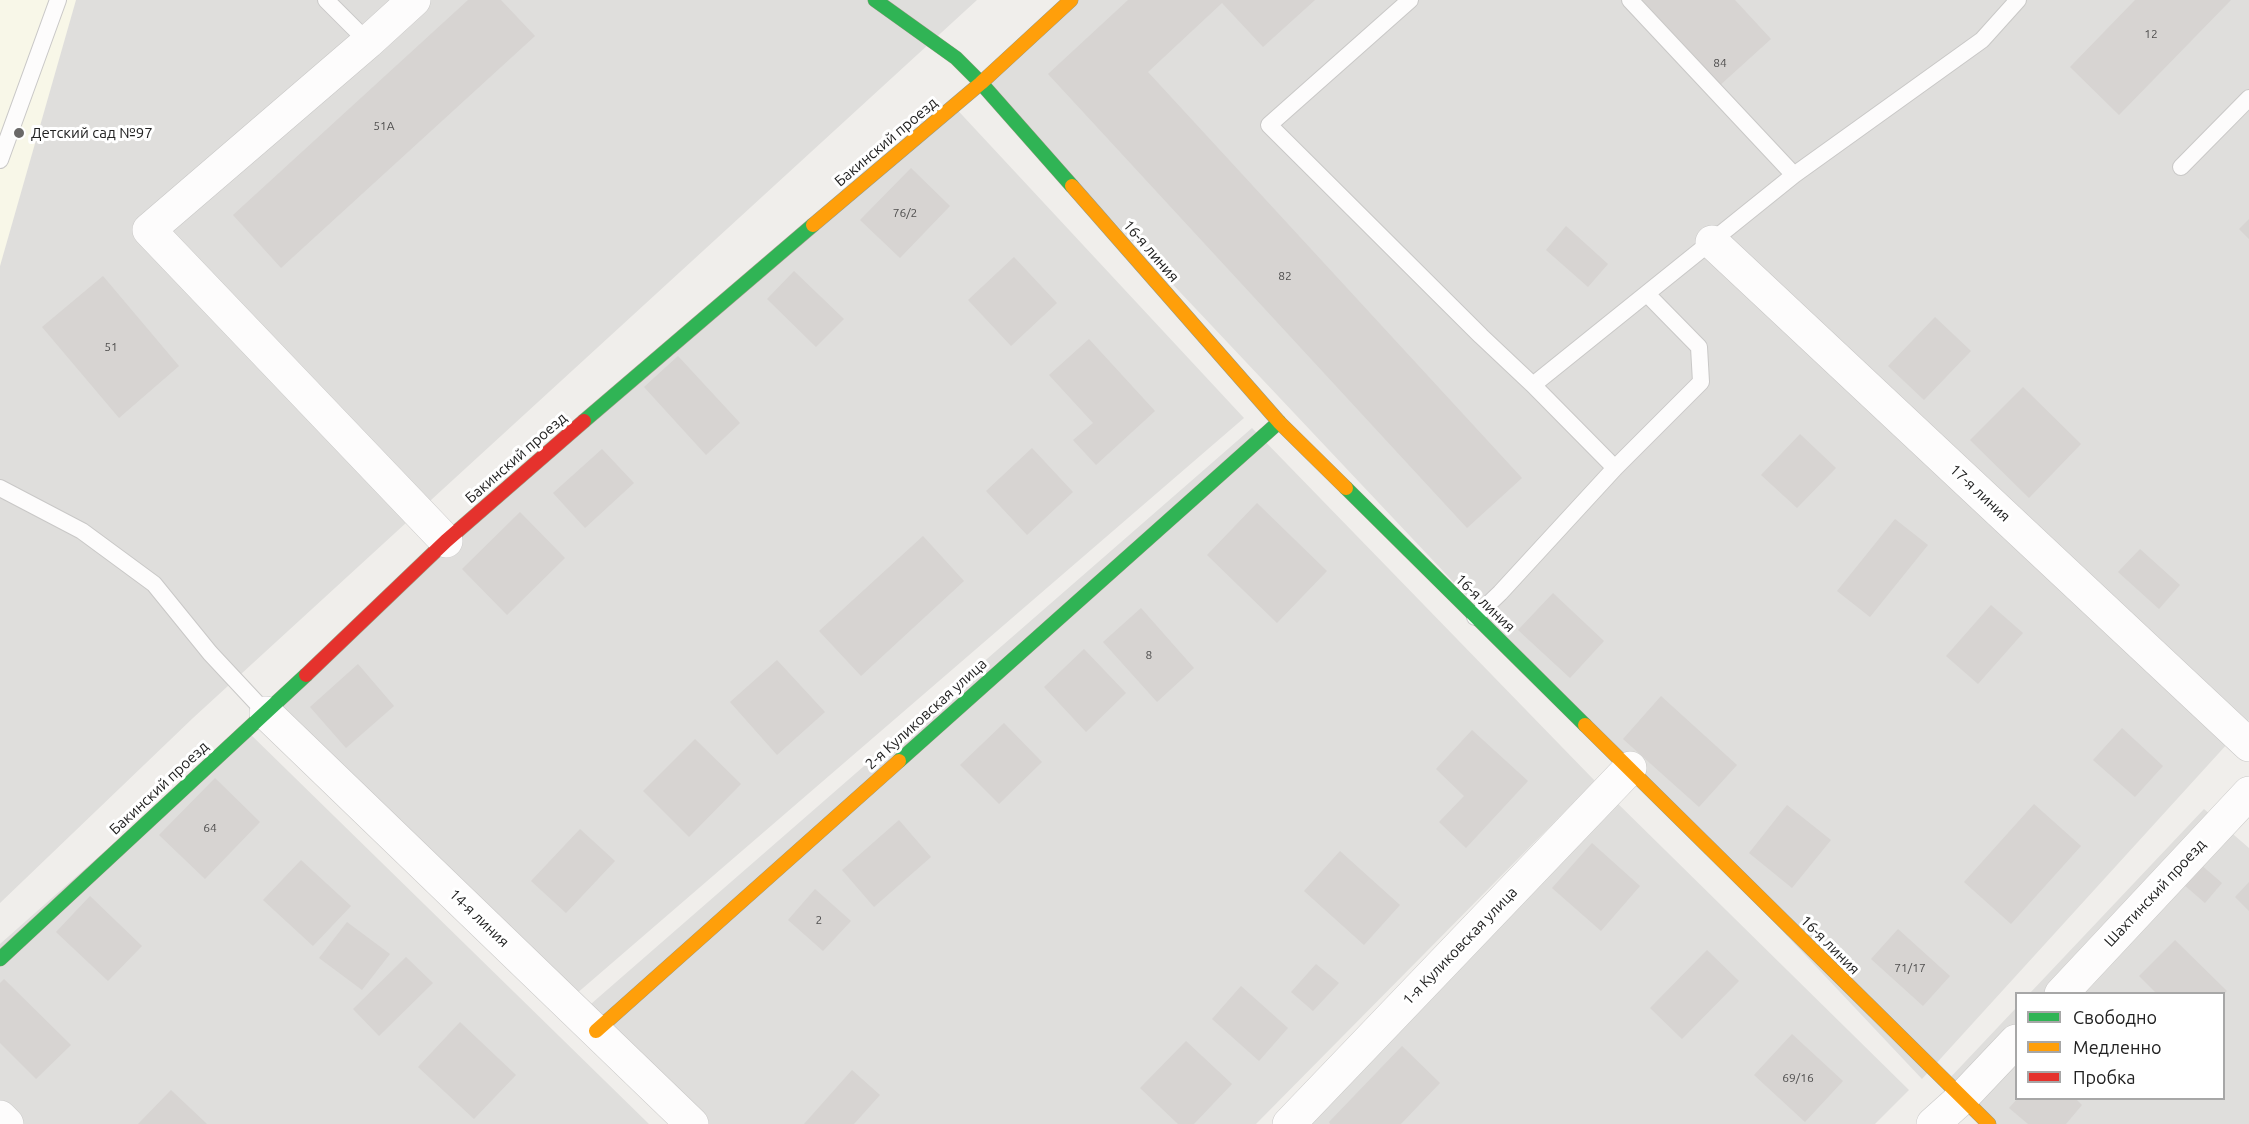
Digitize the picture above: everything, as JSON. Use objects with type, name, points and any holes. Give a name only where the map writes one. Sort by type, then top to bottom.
[{"type":"street","points":[[414,0],[149,230],[446,541]]},
{"type":"street","name":"16-я линия","points":[[875,0],[956,58],[981,83],[1279,422],[1989,1124]]},
{"type":"street","name":"Бакинский проезд","points":[[0,959],[266,713],[446,541],[638,374],[981,83],[1071,0]]},
{"type":"street","name":"17-я линия","points":[[1712,242],[2249,745]]},
{"type":"street","name":"2-я Куликовская улица","points":[[596,1031],[1279,422]]},
{"type":"street","name":"14-я линия","points":[[266,713],[692,1124]]},
{"type":"street","name":"1-я Куликовская улица","points":[[1289,1124],[1630,768]]},
{"type":"street","name":"Шахтинский проезд","points":[[2062,992],[2249,793]]},
{"type":"street","points":[[1934,1124],[2015,1042]]},
{"type":"street","points":[[0,1117],[7,1124]]},
{"type":"lane","points":[[0,160],[58,0]]},
{"type":"lane","points":[[326,0],[368,42]]},
{"type":"lane","points":[[1410,0],[1269,125],[1615,468]]},
{"type":"lane","points":[[1630,0],[1794,175]]},
{"type":"lane","points":[[1533,385],[1794,175],[1982,40],[2018,0]]},
{"type":"lane","points":[[2181,167],[2249,98]]},
{"type":"lane","points":[[1475,617],[1615,468],[1701,382],[1699,347],[1647,294]]},
{"type":"lane","points":[[0,488],[82,531],[154,584],[210,653],[266,713]]},
{"type":"shaded area","points":[[0,0],[977,0],[193,718],[0,903]]},
{"type":"shaded area","name":"Детский сад №97","points":[[0,0],[76,0],[0,266]]},
{"type":"shaded area","points":[[1070,0],[2249,0],[2249,720],[1922,1079],[981,81]]},
{"type":"shaded area","points":[[950,102],[1244,418],[561,1007],[264,706]]},
{"type":"shaded area","points":[[1252,428],[1595,781],[1256,1124],[683,1124],[576,1017]]},
{"type":"shaded area","points":[[244,728],[649,1124],[0,1124],[0,944]]},
{"type":"shaded area","points":[[1605,791],[1909,1090],[1875,1124],[1278,1124]]},
{"type":"shaded area","points":[[2204,809],[2249,848],[2249,1124],[1991,1124],[1947,1081],[2015,1009],[2015,1100],[2225,1100],[2225,992],[2031,992]]},
{"type":"building","points":[[468,0],[501,0],[535,36],[281,268],[233,215]]},
{"type":"building","points":[[1128,0],[1315,0],[1263,47],[1222,3],[1148,72],[1522,478],[1467,528],[1048,74]]},
{"type":"building","points":[[1638,0],[1735,0],[1771,39],[1718,87]]},
{"type":"building","points":[[2135,0],[2231,0],[2119,115],[2070,67]]},
{"type":"building","points":[[911,168],[950,206],[900,258],[860,220]]},
{"type":"building","points":[[2249,219],[2249,239],[2239,229]]},
{"type":"building","points":[[1566,226],[1608,264],[1588,287],[1546,250]]},
{"type":"building","points":[[1014,257],[1057,303],[1011,346],[968,300]]},
{"type":"building","points":[[794,271],[844,319],[816,347],[767,299]]},
{"type":"building","points":[[103,276],[179,366],[119,418],[42,327]]},
{"type":"building","points":[[1935,317],[1971,351],[1924,400],[1888,366]]},
{"type":"building","points":[[1089,339],[1155,411],[1096,465],[1073,440],[1093,423],[1049,375]]},
{"type":"building","points":[[678,356],[740,423],[706,455],[644,387]]},
{"type":"building","points":[[2023,387],[2081,444],[2029,498],[1970,440]]},
{"type":"building","points":[[1800,434],[1836,468],[1797,508],[1761,475]]},
{"type":"building","points":[[1032,448],[1073,492],[1027,535],[986,491]]},
{"type":"building","points":[[602,449],[634,483],[585,528],[553,493]]},
{"type":"building","points":[[1257,503],[1327,571],[1277,623],[1207,555]]},
{"type":"building","points":[[520,512],[565,558],[507,615],[462,569]]},
{"type":"building","points":[[1895,519],[1928,545],[1870,617],[1837,591]]},
{"type":"building","points":[[923,536],[964,581],[861,676],[819,631]]},
{"type":"building","points":[[2140,549],[2180,585],[2159,609],[2118,572]]},
{"type":"building","points":[[1553,593],[1604,641],[1570,678],[1518,630]]},
{"type":"building","points":[[1991,605],[2023,633],[1978,684],[1946,656]]},
{"type":"building","points":[[1141,608],[1194,668],[1157,702],[1103,642]]},
{"type":"building","points":[[1084,649],[1126,693],[1086,732],[1044,687]]},
{"type":"building","points":[[777,660],[825,712],[777,755],[730,702]]},
{"type":"building","points":[[358,664],[394,706],[346,748],[310,707]]},
{"type":"building","points":[[1661,696],[1737,765],[1699,807],[1623,739]]},
{"type":"building","points":[[1004,723],[1042,762],[999,804],[960,765]]},
{"type":"building","points":[[2122,728],[2163,766],[2135,797],[2093,760]]},
{"type":"building","points":[[1472,730],[1528,781],[1466,848],[1439,822],[1464,796],[1436,769]]},
{"type":"building","points":[[695,739],[741,784],[689,837],[643,791]]},
{"type":"building","points":[[215,778],[260,822],[205,879],[159,835]]},
{"type":"building","points":[[2034,804],[2081,846],[2011,924],[1964,882]]},
{"type":"building","points":[[1787,805],[1831,840],[1792,888],[1749,853]]},
{"type":"building","points":[[899,820],[931,857],[874,907],[842,870]]},
{"type":"building","points":[[580,829],[615,861],[566,913],[531,881]]},
{"type":"building","points":[[1592,843],[1640,886],[1601,931],[1552,888]]},
{"type":"building","points":[[1340,851],[1400,905],[1364,945],[1304,891]]},
{"type":"building","points":[[301,860],[351,906],[313,946],[263,900]]},
{"type":"building","points":[[2200,864],[2222,883],[2205,903],[2183,884]]},
{"type":"building","points":[[2249,882],[2249,911],[2235,897]]},
{"type":"building","points":[[815,889],[851,921],[823,951],[788,920]]},
{"type":"building","points":[[90,896],[142,946],[108,981],[56,932]]},
{"type":"building","points":[[347,922],[390,954],[362,990],[319,958]]},
{"type":"building","points":[[1898,929],[1950,976],[1923,1006],[1871,959]]},
{"type":"building","points":[[2175,940],[2227,991],[2225,993],[2155,992],[2139,976]]},
{"type":"building","points":[[1707,950],[1739,981],[1682,1039],[1650,1008]]},
{"type":"building","points":[[406,957],[433,983],[379,1036],[353,1009]]},
{"type":"building","points":[[1316,964],[1339,983],[1313,1011],[1291,992]]},
{"type":"building","points":[[4,979],[71,1045],[36,1079],[0,1043],[0,983]]},
{"type":"building","points":[[1241,986],[1288,1028],[1259,1061],[1212,1019]]},
{"type":"building","points":[[460,1022],[516,1075],[474,1119],[418,1067]]},
{"type":"building","points":[[1792,1034],[1843,1081],[1805,1122],[1754,1075]]},
{"type":"building","points":[[1186,1041],[1232,1084],[1194,1124],[1178,1124],[1140,1088]]},
{"type":"building","points":[[1402,1046],[1440,1083],[1401,1124],[1330,1124],[1329,1122]]},
{"type":"building","points":[[852,1070],[880,1095],[854,1124],[804,1124]]},
{"type":"building","points":[[171,1090],[207,1124],[138,1124]]},
{"type":"building","points":[[2016,1100],[2077,1100],[2082,1105],[2066,1124],[2028,1124],[2009,1108]]},
{"type":"traffic: fast","points":[[875,0],[956,58],[1072,186]]},
{"type":"traffic: fast","points":[[584,421],[813,225]]},
{"type":"traffic: fast","points":[[899,761],[1279,422]]},
{"type":"traffic: fast","points":[[1346,488],[1585,725]]},
{"type":"traffic: fast","points":[[0,959],[306,675]]},
{"type":"traffic: slow","points":[[813,225],[981,83],[1071,0]]},
{"type":"traffic: slow","points":[[1072,186],[1279,422],[1346,488]]},
{"type":"traffic: slow","points":[[1585,725],[1989,1124]]},
{"type":"traffic: slow","points":[[596,1031],[899,761]]},
{"type":"traffic: jam","points":[[306,675],[446,541],[584,421]]},
{"type":"place","name":"Детский сад №97","points":[[19,133]]}]
